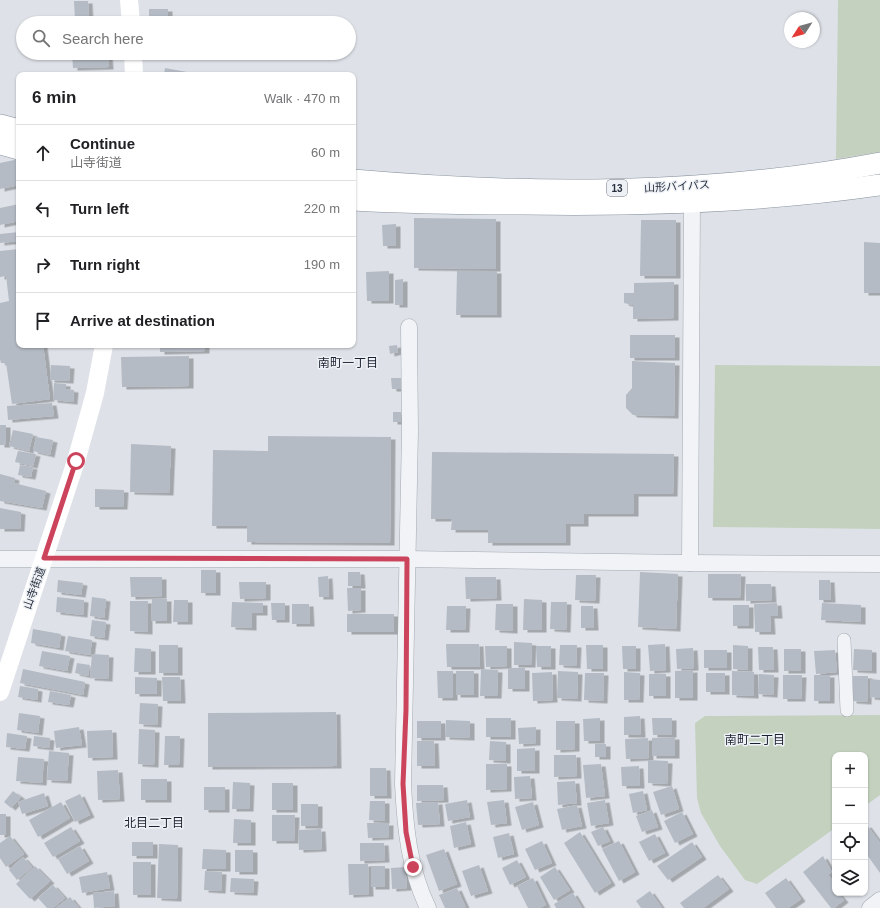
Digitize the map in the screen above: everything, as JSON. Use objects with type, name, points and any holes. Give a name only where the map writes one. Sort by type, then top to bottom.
[{"type":"highway","points":[[0,125],[16,129]]},
{"type":"highway","points":[[0,144],[16,148]]},
{"type":"highway","name":"山形バイパス","points":[[356,180],[479,189],[634,188],[688,186],[786,177],[880,163]]},
{"type":"highway","name":"山形バイパス","points":[[356,200],[409,203],[554,205],[692,202],[787,196],[880,185]]},
{"type":"main road","points":[[129,0],[130,16]]},
{"type":"main road","points":[[133,60],[134,72]]},
{"type":"main road","name":"山寺街道","points":[[0,692],[76,461],[95,393],[103,348]]},
{"type":"street","points":[[690,563],[692,202]]},
{"type":"street","points":[[409,327],[410,424],[406,710],[403,784],[406,832],[413,867],[428,908]]},
{"type":"street","points":[[0,559],[407,559],[880,564]]},
{"type":"street","points":[[844,640],[847,710]]},
{"type":"street","points":[[870,908],[880,900]]},
{"type":"green space","points":[[838,0],[880,0],[880,152],[836,159]]},
{"type":"green space","points":[[715,365],[880,366],[880,529],[713,527]]},
{"type":"green space","points":[[880,715],[880,795],[868,804],[868,752],[832,752],[832,830],[757,884],[745,880],[720,846],[701,813],[697,798],[695,723],[705,716]]},
{"type":"building","points":[[74,1],[88,1],[89,16],[75,16]]},
{"type":"building","points":[[149,9],[168,9],[168,16],[149,16]]},
{"type":"building","points":[[72,60],[108,60],[109,67],[73,68]]},
{"type":"building","points":[[165,68],[187,72],[164,72]]},
{"type":"building","points":[[16,160],[16,186],[0,189],[0,163]]},
{"type":"building","points":[[16,205],[16,222],[0,225],[0,208]]},
{"type":"building","points":[[414,218],[496,219],[496,269],[414,268]]},
{"type":"building","points":[[641,220],[676,220],[676,276],[640,276]]},
{"type":"building","points":[[396,224],[396,246],[383,246],[382,225]]},
{"type":"building","points":[[16,232],[16,241],[0,243],[0,234]]},
{"type":"building","points":[[864,242],[880,243],[880,293],[864,293]]},
{"type":"building","points":[[16,249],[16,348],[43,348],[50,399],[12,404],[6,363],[1,363],[0,359],[0,303],[9,301],[6,276],[0,277],[0,251]]},
{"type":"building","points":[[389,271],[389,301],[367,301],[366,272]]},
{"type":"building","points":[[457,271],[497,271],[497,315],[456,315]]},
{"type":"building","points":[[403,279],[403,305],[395,305],[395,280]]},
{"type":"building","points":[[674,282],[674,318],[633,319],[633,305],[624,303],[624,293],[634,293],[634,283]]},
{"type":"building","points":[[630,335],[675,335],[675,358],[630,358]]},
{"type":"building","points":[[397,345],[398,352],[390,354],[389,346]]},
{"type":"building","points":[[160,348],[205,348],[205,351],[160,352]]},
{"type":"building","points":[[189,356],[189,386],[122,387],[121,357]]},
{"type":"building","points":[[632,361],[675,363],[674,416],[633,415],[626,408],[626,395],[632,388]]},
{"type":"building","points":[[51,365],[70,366],[69,381],[50,380]]},
{"type":"building","points":[[391,378],[401,378],[402,389],[392,389]]},
{"type":"building","points":[[54,383],[66,384],[66,389],[74,390],[73,402],[53,400]]},
{"type":"building","points":[[52,403],[54,416],[8,420],[7,406]]},
{"type":"building","points":[[393,412],[401,412],[401,422],[393,422]]},
{"type":"building","points":[[0,425],[6,425],[6,445],[0,445]]},
{"type":"building","points":[[13,430],[33,434],[29,451],[9,446]]},
{"type":"building","points":[[268,436],[391,437],[390,543],[247,542],[247,526],[212,526],[213,450],[268,451]]},
{"type":"building","points":[[36,437],[53,440],[50,455],[33,451]]},
{"type":"building","points":[[131,444],[171,446],[169,493],[130,492]]},
{"type":"building","points":[[18,451],[36,454],[33,466],[15,462]]},
{"type":"building","points":[[432,452],[674,454],[673,494],[634,494],[634,514],[584,514],[584,524],[566,524],[566,543],[488,543],[488,530],[451,530],[452,519],[431,519]]},
{"type":"building","points":[[20,465],[33,467],[31,477],[18,475]]},
{"type":"building","points":[[0,474],[15,478],[14,483],[46,491],[42,508],[0,501]]},
{"type":"building","points":[[95,489],[124,490],[123,507],[95,507]]},
{"type":"building","points":[[0,508],[21,512],[20,529],[0,529]]},
{"type":"building","points":[[201,570],[216,570],[216,593],[201,593]]},
{"type":"building","points":[[348,572],[360,572],[361,586],[348,586]]},
{"type":"building","points":[[640,572],[678,574],[676,629],[638,627]]},
{"type":"building","points":[[708,574],[741,574],[740,598],[708,598]]},
{"type":"building","points":[[576,575],[596,575],[595,601],[575,600]]},
{"type":"building","points":[[328,576],[329,597],[319,597],[318,577]]},
{"type":"building","points":[[130,577],[162,577],[162,596],[131,597]]},
{"type":"building","points":[[465,577],[496,577],[497,598],[466,599]]},
{"type":"building","points":[[58,580],[83,583],[81,595],[57,592]]},
{"type":"building","points":[[819,580],[830,580],[831,600],[819,600]]},
{"type":"building","points":[[239,582],[266,582],[266,598],[240,599]]},
{"type":"building","points":[[746,584],[771,584],[772,600],[746,601]]},
{"type":"building","points":[[347,588],[361,588],[361,610],[348,611]]},
{"type":"building","points":[[57,597],[84,600],[83,615],[56,612]]},
{"type":"building","points":[[92,597],[106,599],[104,618],[90,616]]},
{"type":"building","points":[[152,599],[167,599],[167,621],[151,621]]},
{"type":"building","points":[[524,599],[542,600],[542,630],[523,630]]},
{"type":"building","points":[[174,600],[188,600],[188,622],[173,622]]},
{"type":"building","points":[[130,601],[148,601],[148,632],[130,631]]},
{"type":"building","points":[[232,602],[263,603],[263,613],[252,613],[252,628],[231,627]]},
{"type":"building","points":[[551,602],[567,602],[566,630],[550,629]]},
{"type":"building","points":[[271,603],[285,603],[285,620],[272,620]]},
{"type":"building","points":[[777,603],[778,616],[770,616],[771,632],[755,632],[754,604]]},
{"type":"building","points":[[822,603],[861,605],[861,622],[821,620]]},
{"type":"building","points":[[292,604],[309,604],[310,624],[292,624]]},
{"type":"building","points":[[496,604],[513,604],[513,631],[495,630]]},
{"type":"building","points":[[733,605],[749,605],[749,626],[733,626]]},
{"type":"building","points":[[447,606],[466,606],[465,630],[446,630]]},
{"type":"building","points":[[581,606],[593,606],[594,628],[581,628]]},
{"type":"building","points":[[347,614],[394,614],[394,632],[347,632]]},
{"type":"building","points":[[92,620],[106,622],[104,638],[90,636]]},
{"type":"building","points":[[33,629],[61,634],[59,648],[31,643]]},
{"type":"building","points":[[68,636],[92,640],[90,655],[65,651]]},
{"type":"building","points":[[514,642],[532,643],[531,665],[514,665]]},
{"type":"building","points":[[446,644],[479,644],[480,667],[447,667]]},
{"type":"building","points":[[665,644],[666,670],[650,671],[648,645]]},
{"type":"building","points":[[159,645],[178,645],[178,673],[159,673]]},
{"type":"building","points":[[560,645],[577,645],[576,666],[559,665]]},
{"type":"building","points":[[586,645],[603,645],[603,669],[587,669]]},
{"type":"building","points":[[733,645],[748,646],[748,670],[733,669]]},
{"type":"building","points":[[485,646],[507,646],[507,666],[486,667]]},
{"type":"building","points":[[536,646],[551,646],[551,667],[537,667]]},
{"type":"building","points":[[622,646],[636,646],[636,669],[623,669]]},
{"type":"building","points":[[758,647],[773,647],[774,670],[759,670]]},
{"type":"building","points":[[135,648],[151,649],[151,672],[134,672]]},
{"type":"building","points":[[693,648],[694,668],[677,669],[676,649]]},
{"type":"building","points":[[784,649],[801,649],[801,671],[784,671]]},
{"type":"building","points":[[854,649],[872,650],[872,671],[853,670]]},
{"type":"building","points":[[704,650],[727,650],[727,668],[704,668]]},
{"type":"building","points":[[835,650],[837,672],[816,674],[814,651]]},
{"type":"building","points":[[42,651],[70,656],[67,671],[39,666]]},
{"type":"building","points":[[92,654],[109,655],[108,679],[90,678]]},
{"type":"building","points":[[77,663],[90,665],[88,676],[75,673]]},
{"type":"building","points":[[508,668],[525,668],[525,689],[508,689]]},
{"type":"building","points":[[23,669],[85,682],[83,695],[20,683]]},
{"type":"building","points":[[481,669],[498,670],[497,696],[480,696]]},
{"type":"building","points":[[693,670],[693,698],[675,698],[675,671]]},
{"type":"building","points":[[437,671],[453,671],[453,698],[438,698]]},
{"type":"building","points":[[456,671],[474,671],[474,695],[456,695]]},
{"type":"building","points":[[558,671],[578,672],[577,699],[557,698]]},
{"type":"building","points":[[732,671],[754,672],[754,696],[732,695]]},
{"type":"building","points":[[552,672],[553,700],[533,701],[532,673]]},
{"type":"building","points":[[624,672],[640,673],[639,700],[624,700]]},
{"type":"building","points":[[585,673],[604,673],[603,701],[584,700]]},
{"type":"building","points":[[706,673],[725,673],[725,692],[706,692]]},
{"type":"building","points":[[649,674],[666,674],[666,696],[649,696]]},
{"type":"building","points":[[759,674],[774,675],[773,695],[758,694]]},
{"type":"building","points":[[783,675],[802,675],[801,699],[783,699]]},
{"type":"building","points":[[814,675],[830,675],[830,701],[814,701]]},
{"type":"building","points":[[853,676],[868,676],[867,702],[852,701]]},
{"type":"building","points":[[135,677],[157,678],[157,694],[135,694]]},
{"type":"building","points":[[162,677],[180,677],[181,701],[163,701]]},
{"type":"building","points":[[871,679],[880,680],[880,698],[870,697]]},
{"type":"building","points":[[20,686],[38,689],[37,700],[18,697]]},
{"type":"building","points":[[50,691],[71,695],[69,705],[48,702]]},
{"type":"building","points":[[140,703],[158,704],[157,725],[139,724]]},
{"type":"building","points":[[336,712],[337,766],[208,767],[208,713]]},
{"type":"building","points":[[19,713],[40,716],[38,733],[17,730]]},
{"type":"building","points":[[640,716],[641,735],[624,735],[624,717]]},
{"type":"building","points":[[486,718],[511,718],[511,737],[486,737]]},
{"type":"building","points":[[600,718],[600,741],[584,741],[583,719]]},
{"type":"building","points":[[652,718],[672,718],[672,735],[653,735]]},
{"type":"building","points":[[446,720],[470,721],[470,738],[445,737]]},
{"type":"building","points":[[417,721],[441,721],[441,738],[417,738]]},
{"type":"building","points":[[556,721],[575,721],[575,749],[556,750]]},
{"type":"building","points":[[79,727],[82,745],[56,748],[54,731]]},
{"type":"building","points":[[536,727],[536,743],[519,744],[518,728]]},
{"type":"building","points":[[139,729],[155,730],[154,765],[138,764]]},
{"type":"building","points":[[112,730],[113,757],[88,758],[87,731]]},
{"type":"building","points":[[7,733],[27,736],[25,749],[6,747]]},
{"type":"building","points":[[34,736],[50,738],[49,748],[33,746]]},
{"type":"building","points":[[165,736],[180,736],[179,765],[164,765]]},
{"type":"building","points":[[675,737],[675,756],[652,756],[652,738]]},
{"type":"building","points":[[648,738],[649,758],[626,759],[625,739]]},
{"type":"building","points":[[417,741],[434,741],[435,766],[417,766]]},
{"type":"building","points":[[490,741],[506,742],[506,761],[489,760]]},
{"type":"building","points":[[595,744],[606,744],[606,757],[595,757]]},
{"type":"building","points":[[535,748],[535,771],[517,771],[517,749]]},
{"type":"building","points":[[49,751],[69,753],[67,781],[47,780]]},
{"type":"building","points":[[554,755],[576,755],[577,776],[554,777]]},
{"type":"building","points":[[18,757],[44,759],[42,783],[16,781]]},
{"type":"building","points":[[648,760],[668,761],[667,784],[648,783]]},
{"type":"building","points":[[486,764],[507,764],[507,789],[486,790]]},
{"type":"building","points":[[601,764],[605,796],[586,798],[583,765]]},
{"type":"building","points":[[639,766],[640,786],[622,786],[621,767]]},
{"type":"building","points":[[370,768],[386,768],[387,796],[370,796]]},
{"type":"building","points":[[118,770],[120,799],[98,800],[97,771]]},
{"type":"building","points":[[530,776],[532,798],[515,799],[514,777]]},
{"type":"building","points":[[141,779],[167,779],[167,800],[141,800]]},
{"type":"building","points":[[575,781],[577,803],[558,805],[557,782]]},
{"type":"building","points":[[233,782],[250,783],[249,809],[232,809]]},
{"type":"building","points":[[272,783],[293,783],[293,810],[272,810]]},
{"type":"building","points":[[417,785],[443,785],[444,800],[417,801]]},
{"type":"building","points":[[672,786],[679,809],[661,815],[653,792]]},
{"type":"building","points":[[204,787],[225,787],[225,810],[204,810]]},
{"type":"building","points":[[13,791],[21,797],[11,808],[4,802]]},
{"type":"building","points":[[643,791],[647,810],[633,813],[629,794]]},
{"type":"building","points":[[44,793],[48,806],[22,814],[18,802]]},
{"type":"building","points":[[80,794],[90,815],[75,822],[65,801]]},
{"type":"building","points":[[467,800],[470,817],[448,821],[445,804]]},
{"type":"building","points":[[504,800],[507,823],[491,825],[487,802]]},
{"type":"building","points":[[605,800],[609,823],[591,826],[587,803]]},
{"type":"building","points":[[370,801],[385,801],[385,821],[369,820]]},
{"type":"building","points":[[61,802],[70,818],[38,837],[29,820]]},
{"type":"building","points":[[438,802],[440,824],[418,825],[416,803]]},
{"type":"building","points":[[533,802],[539,825],[522,830],[515,807]]},
{"type":"building","points":[[301,804],[318,804],[318,826],[301,826]]},
{"type":"building","points":[[577,805],[582,826],[562,830],[557,809]]},
{"type":"building","points":[[652,810],[658,827],[642,832],[636,816]]},
{"type":"building","points":[[682,812],[693,834],[675,843],[664,821]]},
{"type":"building","points":[[0,814],[6,814],[6,835],[0,835]]},
{"type":"building","points":[[272,815],[295,815],[294,841],[272,841]]},
{"type":"building","points":[[234,819],[251,820],[251,843],[233,843]]},
{"type":"building","points":[[466,822],[471,844],[454,848],[450,826]]},
{"type":"building","points":[[367,823],[389,823],[389,837],[368,838]]},
{"type":"building","points":[[868,826],[880,843],[880,873],[868,856]]},
{"type":"building","points":[[71,827],[80,841],[53,857],[44,843]]},
{"type":"building","points":[[603,827],[610,841],[598,846],[591,832]]},
{"type":"building","points":[[321,829],[322,849],[299,850],[298,830]]},
{"type":"building","points":[[580,832],[611,883],[595,893],[564,843]]},
{"type":"building","points":[[509,833],[514,854],[498,858],[493,837]]},
{"type":"building","points":[[655,834],[665,853],[649,861],[639,842]]},
{"type":"building","points":[[10,836],[24,854],[6,867],[0,858],[0,843]]},
{"type":"building","points":[[542,841],[552,863],[535,870],[525,849]]},
{"type":"building","points":[[619,841],[635,872],[619,881],[602,849]]},
{"type":"building","points":[[132,842],[153,842],[153,856],[132,856]]},
{"type":"building","points":[[692,842],[702,857],[668,880],[657,866]]},
{"type":"building","points":[[360,843],[384,843],[385,860],[360,861]]},
{"type":"building","points":[[159,844],[178,845],[177,899],[157,898]]},
{"type":"building","points":[[80,846],[89,861],[67,874],[58,859]]},
{"type":"building","points":[[203,849],[226,850],[226,869],[202,869]]},
{"type":"building","points":[[444,849],[457,884],[439,891],[426,855]]},
{"type":"building","points":[[235,850],[253,850],[253,872],[235,872]]},
{"type":"building","points":[[823,856],[832,872],[828,875],[832,880],[832,896],[841,896],[844,900],[834,908],[831,908],[803,872]]},
{"type":"building","points":[[23,857],[32,867],[17,880],[9,870]]},
{"type":"building","points":[[517,860],[526,877],[510,885],[502,868]]},
{"type":"building","points":[[133,862],[151,862],[151,895],[133,895]]},
{"type":"building","points":[[348,864],[368,864],[369,894],[349,895]]},
{"type":"building","points":[[479,865],[488,891],[471,896],[462,871]]},
{"type":"building","points":[[35,866],[50,881],[30,899],[16,884]]},
{"type":"building","points":[[371,866],[385,866],[385,887],[371,887]]},
{"type":"building","points":[[406,867],[407,888],[392,889],[391,868]]},
{"type":"building","points":[[555,867],[570,890],[554,900],[540,877]]},
{"type":"building","points":[[205,871],[222,872],[221,891],[204,890]]},
{"type":"building","points":[[107,872],[110,888],[82,893],[79,877]]},
{"type":"building","points":[[718,875],[729,889],[703,908],[684,908],[680,903]]},
{"type":"building","points":[[231,878],[254,879],[253,893],[230,892]]},
{"type":"building","points":[[533,878],[546,905],[539,908],[528,908],[517,886]]},
{"type":"building","points":[[786,878],[801,899],[788,908],[776,908],[765,893]]},
{"type":"building","points":[[53,885],[65,898],[53,908],[47,908],[38,898]]},
{"type":"building","points":[[457,888],[466,908],[445,908],[439,895]]},
{"type":"building","points":[[114,891],[115,906],[94,908],[93,893]]},
{"type":"building","points":[[650,891],[662,908],[641,908],[636,901]]},
{"type":"building","points":[[573,893],[582,908],[556,908],[554,904]]},
{"type":"building","points":[[70,897],[79,908],[56,908]]},
{"type":"district","name":"南町一丁目","points":[[348,363]]},
{"type":"district","name":"南町二丁目","points":[[755,740]]},
{"type":"district","name":"北目二丁目","points":[[154,823]]},
{"type":"route","points":[[76,461],[59,518],[44,558],[132,560],[407,559],[406,710],[403,784],[406,832],[413,867]]}]
